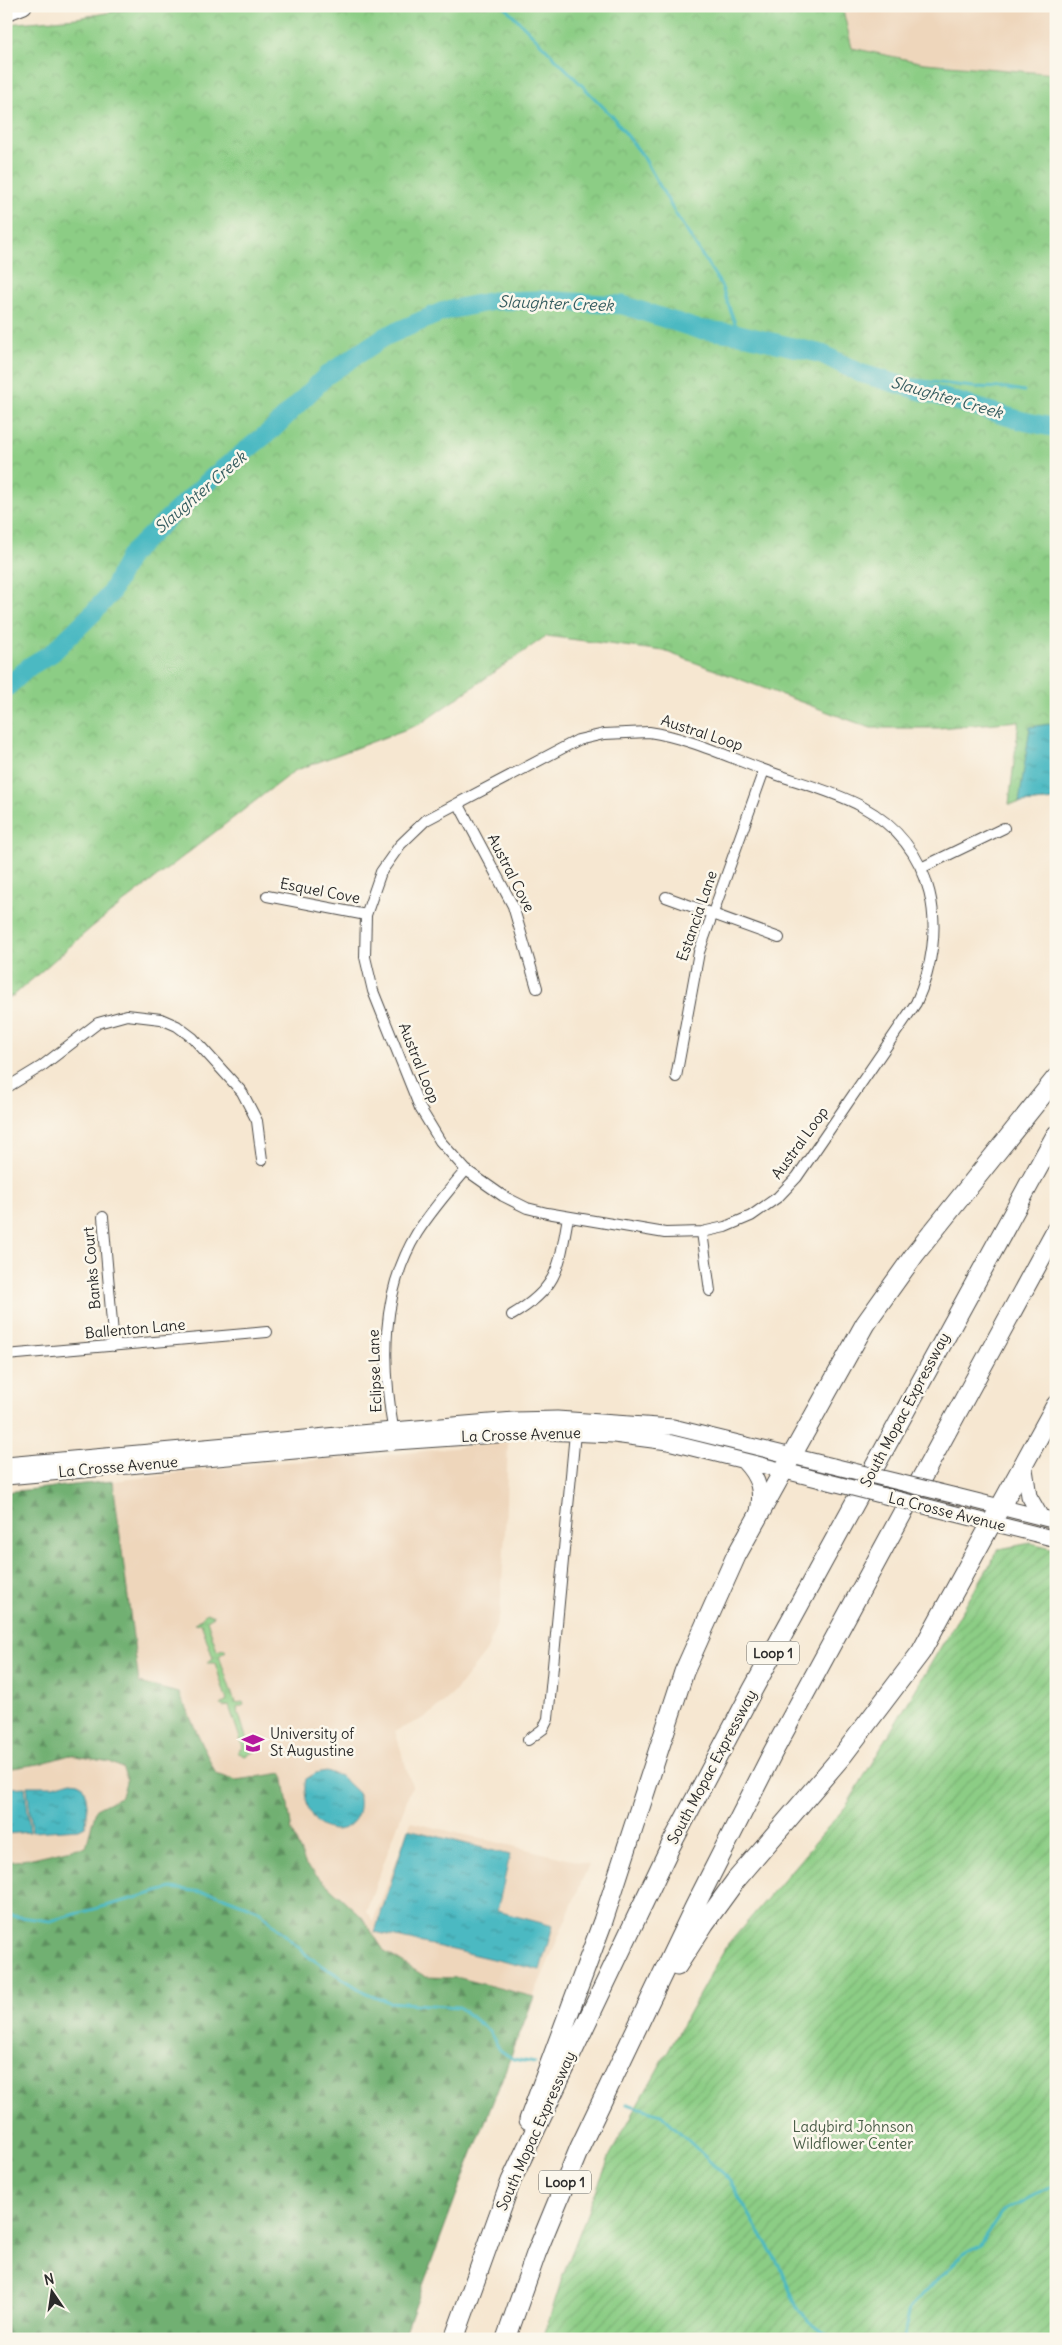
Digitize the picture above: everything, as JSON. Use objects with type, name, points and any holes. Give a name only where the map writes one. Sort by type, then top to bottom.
[{"type":"highway","points":[[511,2182],[531,2116],[603,1922],[684,1672],[736,1556],[870,1316],[914,1254],[1056,1078]]},
{"type":"highway","name":"South Mopac Expressway","points":[[454,2339],[511,2182],[671,1845],[752,1691],[1056,1135]]},
{"type":"highway","name":"Loop 1","points":[[506,2339],[536,2254],[580,2147],[694,1908],[773,1752],[1056,1230]]},
{"type":"highway","points":[[636,2030],[704,1924],[736,1880],[843,1755],[921,1652],[1056,1405]]},
{"type":"street","points":[[6,13],[24,6]]},
{"type":"street","name":"Austral Loop","points":[[649,732],[668,735],[846,799],[878,817],[905,842],[921,868],[930,895],[935,935],[927,976],[916,1003],[787,1188],[767,1206],[741,1221],[702,1232],[665,1233],[568,1217],[527,1208],[487,1186],[466,1170],[429,1125],[373,990],[365,957],[366,915],[382,872],[400,845],[426,820],[458,803],[569,744],[604,734],[649,732]]},
{"type":"street","name":"Estancia Lane","points":[[676,1077],[696,962],[764,770]]},
{"type":"street","name":"Austral Cove","points":[[458,803],[513,906],[537,988]]},
{"type":"street","points":[[921,868],[1004,828]]},
{"type":"street","name":"Esquel Cove","points":[[267,896],[366,915]]},
{"type":"street","points":[[666,897],[779,938]]},
{"type":"street","points":[[6,1088],[32,1073],[98,1023],[127,1015],[161,1019],[177,1026],[193,1038],[246,1098],[257,1121],[262,1160]]},
{"type":"street","name":"Eclipse Lane","points":[[394,1436],[386,1350],[388,1314],[394,1287],[403,1260],[417,1233],[466,1170]]},
{"type":"street","name":"Banks Court","points":[[103,1217],[114,1346]]},
{"type":"street","points":[[512,1315],[538,1298],[555,1274],[560,1262],[568,1217]]},
{"type":"street","points":[[702,1232],[710,1291]]},
{"type":"street","name":"Ballenton Lane","points":[[6,1355],[267,1332]]},
{"type":"street","name":"La Crosse Avenue","points":[[6,1477],[394,1436],[514,1420],[589,1419],[673,1427],[789,1464],[829,1482],[952,1513],[995,1515]]},
{"type":"street","name":"La Crosse Avenue","points":[[6,1465],[394,1436],[527,1432],[575,1433],[668,1442],[744,1462],[834,1466],[956,1496],[995,1515],[1056,1539]]},
{"type":"street","points":[[528,1740],[543,1730],[548,1719],[575,1433]]},
{"type":"street","points":[[744,1462],[755,1473],[761,1494],[756,1521]]},
{"type":"street","points":[[1024,1462],[1029,1496],[1048,1519]]},
{"type":"street","points":[[995,1515],[1048,1519]]},
{"type":"shaded area","points":[[842,6],[1056,6],[1056,74],[924,63],[851,48]]},
{"type":"shaded area","name":"University of St Augustine","points":[[508,1442],[500,1615],[487,1650],[454,1693],[427,1717],[395,1731],[412,1786],[366,1911],[373,1921],[411,1822],[589,1864],[512,2048],[6,1900],[6,1769],[39,1764],[145,1732],[113,1481],[258,1464],[368,1457]]},
{"type":"green space","points":[[147,6],[842,6],[852,48],[924,63],[1056,74],[1056,800],[1009,804],[1019,721],[938,728],[871,728],[664,651],[546,636],[420,724],[294,771],[92,927],[13,996],[6,998],[6,24],[77,18]]},
{"type":"green space","points":[[113,1481],[139,1683],[179,1693],[216,1774],[236,1780],[283,1773],[292,1832],[306,1865],[362,1917],[385,1952],[426,1977],[460,1978],[534,1997],[458,2191],[403,2339],[6,2339],[6,1862],[86,1847],[96,1809],[122,1796],[127,1778],[122,1768],[110,1762],[70,1755],[39,1764],[6,1769],[6,1492]]},
{"type":"green space","name":"Ladybird Johnson Wildflower Center","points":[[1031,1543],[1056,1549],[1056,2339],[543,2339],[563,2275],[610,2155],[725,1948],[847,1805],[999,1549]]},
{"type":"green space","points":[[206,1613],[214,1616],[207,1620],[217,1651],[223,1649],[226,1651],[219,1656],[235,1703],[243,1702],[244,1705],[237,1708],[249,1747],[257,1746],[256,1751],[245,1756],[237,1752],[243,1747],[229,1706],[223,1707],[221,1705],[227,1701],[215,1663],[207,1663],[213,1658],[201,1623],[195,1624]]},
{"type":"water","points":[[1056,723],[1056,800],[1019,803],[1030,727]]},
{"type":"water","points":[[326,1771],[340,1776],[358,1793],[359,1807],[356,1818],[349,1826],[340,1830],[320,1825],[312,1816],[307,1803],[306,1779],[316,1773]]},
{"type":"water","points":[[71,1781],[79,1782],[82,1785],[86,1796],[85,1826],[79,1829],[32,1832],[27,1786],[54,1786]]},
{"type":"water","points":[[25,1787],[30,1832],[6,1834],[6,1788]]},
{"type":"water","points":[[408,1829],[510,1855],[497,1911],[553,1926],[540,1970],[375,1932]]},
{"type":"waterway","points":[[504,6],[612,116],[643,156],[675,213],[721,285],[739,334]]},
{"type":"waterway","name":"Slaughter Creek","points":[[6,688],[30,666],[52,653],[93,613],[110,594],[130,555],[213,477],[274,428],[327,375],[384,337],[444,311],[493,301],[539,300],[623,305],[697,329],[739,334],[822,354],[860,373],[1023,421],[1056,428]]},
{"type":"waterway","points":[[902,386],[907,379],[1024,391]]},
{"type":"waterway","points":[[6,1915],[50,1921],[172,1888],[216,1894],[258,1910],[309,1957],[364,1992],[389,2002],[459,2007],[489,2031],[500,2050],[513,2059],[535,2063]]},
{"type":"waterway","points":[[627,2104],[661,2114],[729,2180],[779,2265],[798,2310],[832,2339]]},
{"type":"waterway","points":[[903,2339],[910,2308],[965,2253],[980,2245],[1002,2213],[1056,2184]]},
{"type":"place","name":"University of St Augustine","points":[[253,1743]]}]
